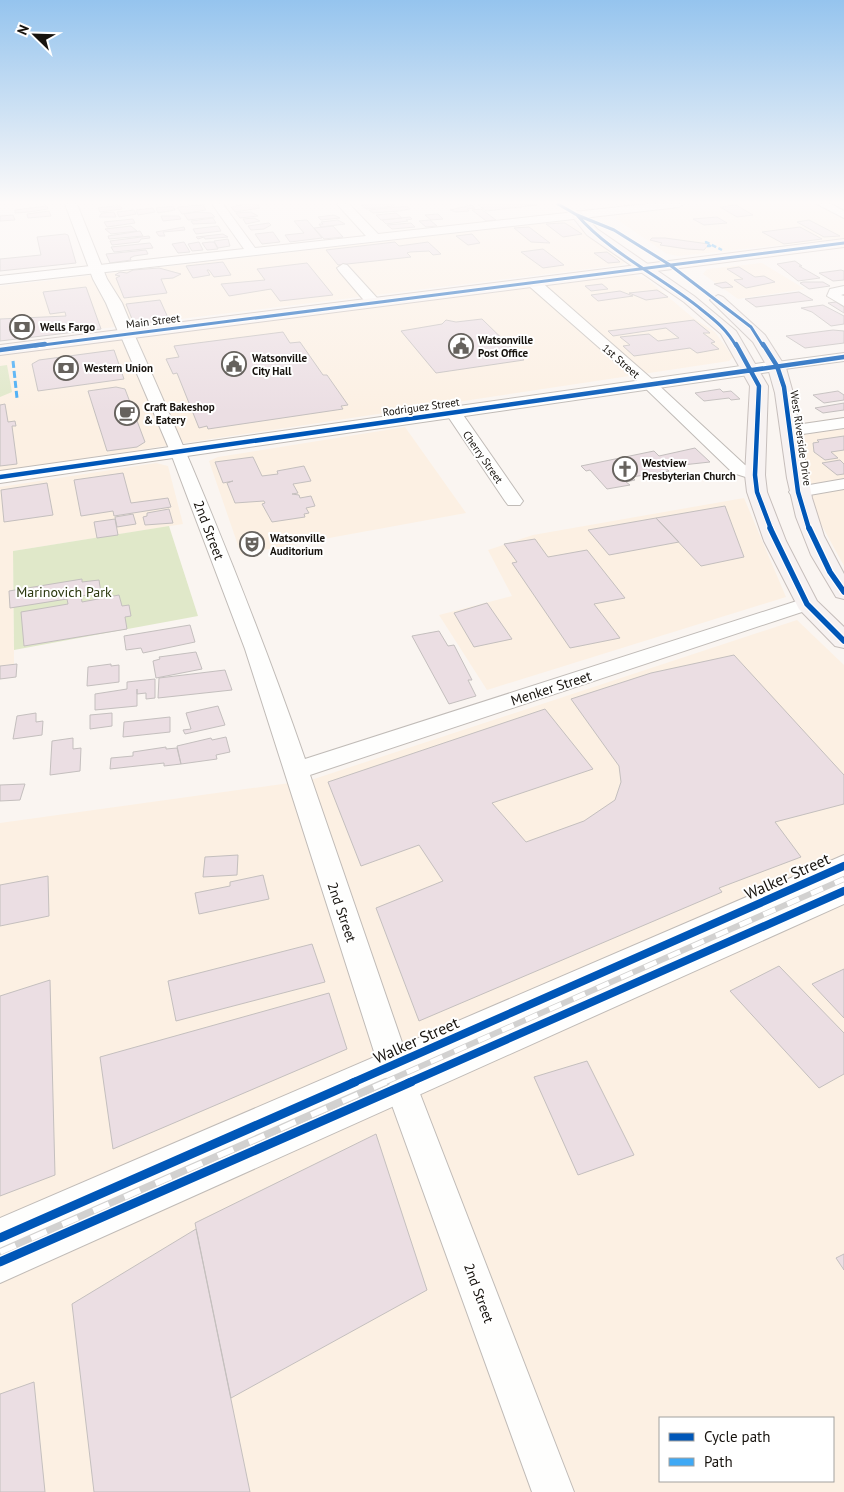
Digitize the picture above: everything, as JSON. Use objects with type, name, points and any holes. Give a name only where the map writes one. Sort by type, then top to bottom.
[{"type":"highway","points":[[653,274],[689,299],[728,331],[751,369],[759,386],[755,475],[757,492],[775,541],[807,604],[844,641]]},
{"type":"highway","name":"West Riverside Drive","points":[[681,274],[751,327],[777,366],[784,387],[798,492],[809,529],[837,575],[844,592]]},
{"type":"main road","name":"Main Street","points":[[0,350],[603,274]]},
{"type":"street","points":[[0,280],[61,274]]},
{"type":"street","points":[[98,274],[127,334]]},
{"type":"street","points":[[348,274],[372,302]]},
{"type":"street","name":"1st Street","points":[[534,283],[648,384],[739,469],[755,475]]},
{"type":"street","points":[[844,290],[835,292],[834,296],[844,302]]},
{"type":"street","name":"2nd Street","points":[[127,334],[178,451],[256,649],[295,772],[397,1075],[553,1492]]},
{"type":"street","name":"Rodriguez Street","points":[[0,478],[844,357]]},
{"type":"street","name":"Cherry Street","points":[[453,412],[514,501]]},
{"type":"street","points":[[789,431],[844,423]]},
{"type":"street","points":[[798,492],[844,484]]},
{"type":"street","name":"Menker Street","points":[[295,772],[807,604]]},
{"type":"street","name":"Walker Street","points":[[0,1262],[844,866]]},
{"type":"street","name":"Walker Street","points":[[0,1238],[844,891]]},
{"type":"shaded area","points":[[107,274],[551,274],[0,341],[0,286]]},
{"type":"shaded area","points":[[703,274],[780,274],[805,289],[738,299]]},
{"type":"shaded area","points":[[632,275],[646,278],[692,317],[715,332],[733,357],[729,361],[0,471],[0,355]]},
{"type":"shaded area","points":[[844,417],[844,566],[815,513],[809,493],[801,423]]},
{"type":"shaded area","points":[[405,427],[466,513],[241,554],[209,461],[218,457]]},
{"type":"shaded area","points":[[156,463],[168,466],[183,524],[13,551],[14,664],[0,666],[0,487]]},
{"type":"shaded area","points":[[744,498],[786,597],[487,690],[439,615],[512,596],[488,550],[533,535]]},
{"type":"shaded area","points":[[797,620],[844,665],[844,1492],[0,1492],[0,823],[311,780]]},
{"type":"green space","points":[[7,365],[12,392],[0,397],[0,366]]},
{"type":"green space","name":"Marinovich Park","points":[[169,526],[198,616],[14,650],[13,551]]},
{"type":"building","points":[[181,274],[173,278],[161,279],[167,293],[124,298],[116,278],[120,276],[115,275]]},
{"type":"building","points":[[190,274],[210,275],[193,278]]},
{"type":"building","points":[[212,274],[231,275],[214,277]]},
{"type":"building","points":[[260,274],[316,274],[333,295],[280,301],[271,289],[229,296],[221,284],[265,280]]},
{"type":"building","points":[[734,274],[750,274],[755,277],[764,276],[775,282],[746,288],[734,280],[743,279]]},
{"type":"building","points":[[789,274],[812,274],[820,278],[798,281]]},
{"type":"building","points":[[820,274],[844,274],[844,280],[833,281]]},
{"type":"building","points":[[726,282],[733,287],[722,288],[714,284]]},
{"type":"building","points":[[823,282],[830,286],[809,289],[800,283]]},
{"type":"building","points":[[602,284],[608,289],[591,291],[585,286]]},
{"type":"building","points":[[86,287],[101,329],[0,341],[0,319],[66,316],[65,312],[50,314],[43,292]]},
{"type":"building","points":[[657,290],[668,297],[646,300],[629,293]]},
{"type":"building","points":[[620,291],[633,296],[598,301],[591,295]]},
{"type":"building","points":[[799,292],[813,300],[756,307],[745,299]]},
{"type":"building","points":[[160,300],[169,320],[134,324],[126,304]]},
{"type":"building","points":[[836,302],[844,307],[844,313],[828,303]]},
{"type":"building","points":[[823,305],[844,316],[844,324],[831,326],[812,312],[801,308]]},
{"type":"building","name":"Watsonville Post Office","points":[[482,319],[524,360],[436,373],[401,331],[442,324],[446,320],[456,322]]},
{"type":"building","points":[[694,320],[710,333],[703,333],[715,342],[711,343],[719,349],[697,353],[690,348],[634,356],[623,346],[630,345],[620,337],[649,334],[658,341],[679,338],[666,328],[613,336],[608,331]]},
{"type":"building","points":[[833,330],[844,331],[844,343],[805,348],[786,336]]},
{"type":"building","points":[[283,332],[290,343],[300,342],[323,375],[327,375],[348,405],[341,406],[343,409],[208,429],[207,426],[199,428],[177,373],[173,374],[166,359],[179,357],[174,346]]},
{"type":"building","points":[[114,350],[124,379],[38,391],[32,364],[39,360]]},
{"type":"building","points":[[116,387],[125,389],[145,442],[137,447],[107,451],[88,391]]},
{"type":"building","points":[[720,389],[723,392],[731,391],[740,399],[731,400],[729,398],[704,401],[695,393]]},
{"type":"building","points":[[838,391],[844,395],[844,400],[824,403],[813,395]]},
{"type":"building","points":[[844,403],[844,410],[823,413],[815,408]]},
{"type":"building","points":[[5,404],[8,422],[15,421],[16,426],[12,426],[17,464],[0,466],[0,405]]},
{"type":"building","points":[[844,436],[844,450],[831,452],[838,458],[825,460],[814,452],[813,443],[819,442],[817,440]]},
{"type":"building","name":"Westview Presbyterian Church","points":[[695,448],[710,462],[664,467],[669,471],[632,477],[635,480],[626,482],[630,485],[607,489],[590,470],[586,471],[581,466],[654,451],[659,456]]},
{"type":"building","points":[[253,457],[262,476],[278,474],[277,471],[304,466],[311,481],[293,484],[298,493],[292,494],[299,495],[300,498],[311,496],[315,506],[306,508],[309,513],[304,514],[305,517],[272,522],[262,504],[265,503],[264,501],[235,503],[227,483],[233,481],[223,483],[215,462]]},
{"type":"building","points":[[840,460],[844,464],[844,474],[837,475],[822,463]]},
{"type":"building","points":[[123,473],[131,503],[168,498],[171,507],[114,516],[113,511],[81,516],[74,480]]},
{"type":"building","points":[[47,483],[53,515],[4,522],[1,490]]},
{"type":"building","points":[[725,506],[744,557],[701,566],[656,518]]},
{"type":"building","points":[[169,509],[173,523],[145,525],[143,517],[147,516],[147,513]]},
{"type":"building","points":[[133,514],[136,524],[117,527],[115,517]]},
{"type":"building","points":[[656,518],[679,542],[609,555],[588,530]]},
{"type":"building","points":[[115,519],[118,535],[97,538],[94,522]]},
{"type":"building","points":[[535,539],[548,557],[587,550],[625,598],[594,604],[620,638],[570,648],[512,563],[517,562],[504,544]]},
{"type":"building","points":[[82,579],[82,582],[99,580],[101,593],[81,596],[82,602],[119,595],[122,606],[129,605],[131,616],[125,617],[127,629],[24,646],[21,612],[68,604],[67,599],[10,608],[9,591]]},
{"type":"building","points":[[487,603],[512,639],[474,647],[454,613]]},
{"type":"building","points":[[190,625],[195,642],[143,653],[141,648],[126,650],[124,636]]},
{"type":"building","points":[[439,631],[448,646],[454,645],[472,680],[468,680],[476,696],[449,704],[412,636]]},
{"type":"building","points":[[196,652],[202,669],[156,678],[153,661],[160,659],[159,657]]},
{"type":"building","points":[[734,655],[844,775],[844,804],[775,822],[801,857],[719,888],[722,892],[419,1021],[376,908],[443,881],[419,845],[361,866],[328,782],[545,709],[593,769],[492,803],[526,842],[584,821],[615,800],[621,782],[619,766],[571,699],[651,673]]},
{"type":"building","points":[[17,664],[16,677],[0,679],[0,666]]},
{"type":"building","points":[[111,664],[111,666],[119,665],[119,682],[87,686],[88,667]]},
{"type":"building","points":[[225,670],[232,690],[158,698],[159,678]]},
{"type":"building","points":[[155,679],[155,698],[146,699],[146,693],[137,694],[137,706],[95,710],[95,694],[127,689],[127,682]]},
{"type":"building","points":[[218,706],[225,725],[185,734],[183,730],[191,729],[186,713]]},
{"type":"building","points":[[36,713],[36,722],[43,721],[42,735],[13,739],[17,716]]},
{"type":"building","points":[[112,713],[112,726],[90,729],[90,715]]},
{"type":"building","points":[[170,717],[170,732],[123,737],[124,722]]},
{"type":"building","points":[[226,737],[230,752],[216,755],[217,759],[181,764],[177,746],[211,738],[212,740]]},
{"type":"building","points":[[73,738],[73,749],[81,748],[80,771],[50,775],[52,741]]},
{"type":"building","points":[[166,747],[166,749],[177,748],[181,764],[164,766],[164,763],[110,769],[111,758],[133,756],[133,752]]},
{"type":"building","points":[[25,784],[20,800],[0,801],[0,785]]},
{"type":"building","points":[[238,855],[237,875],[203,877],[205,857]]},
{"type":"building","points":[[263,875],[269,899],[199,914],[195,893],[230,886],[230,882]]},
{"type":"building","points":[[48,876],[49,916],[0,926],[0,885]]},
{"type":"building","points":[[312,944],[325,982],[176,1021],[168,981]]},
{"type":"building","points":[[779,966],[844,1033],[844,1074],[819,1088],[730,991]]},
{"type":"building","points":[[844,969],[844,1018],[812,984]]},
{"type":"building","points":[[50,980],[55,1175],[0,1196],[0,996]]},
{"type":"building","points":[[329,993],[347,1049],[113,1149],[100,1057]]},
{"type":"building","points":[[587,1061],[634,1155],[578,1175],[534,1077]]},
{"type":"building","points":[[376,1134],[427,1290],[231,1398],[195,1223]]},
{"type":"building","points":[[196,1229],[250,1492],[94,1492],[72,1304]]},
{"type":"building","points":[[844,1254],[844,1270],[836,1258]]},
{"type":"building","points":[[34,1382],[45,1492],[0,1492],[0,1394]]},
{"type":"railway","points":[[383,1083],[844,879]]},
{"type":"railway","points":[[0,1252],[386,1082]]},
{"type":"marked path","points":[[13,361],[17,398]]},
{"type":"cycle path","points":[[0,350],[602,274]]},
{"type":"cycle path","points":[[652,274],[689,299],[728,331],[759,386],[755,475],[757,492],[775,541],[807,604],[844,641]]},
{"type":"cycle path","points":[[681,274],[751,327],[777,366],[784,387],[798,492],[809,529],[830,572],[844,592]]},
{"type":"cycle path","points":[[0,477],[844,357]]},
{"type":"cycle path","points":[[0,1238],[844,866]]},
{"type":"cycle path","points":[[0,1262],[844,891]]},
{"type":"place","name":"Wells Fargo","points":[[22,327]]},
{"type":"place","name":"Watsonville Post Office","points":[[461,346]]},
{"type":"place","name":"Watsonville City Hall","points":[[234,364]]},
{"type":"place","name":"Western Union","points":[[66,368]]},
{"type":"place","name":"Craft Bakeshop & Eatery","points":[[127,413]]},
{"type":"place","name":"Westview Presbyterian Church","points":[[625,469]]},
{"type":"place","name":"Watsonville Auditorium","points":[[252,544]]}]
